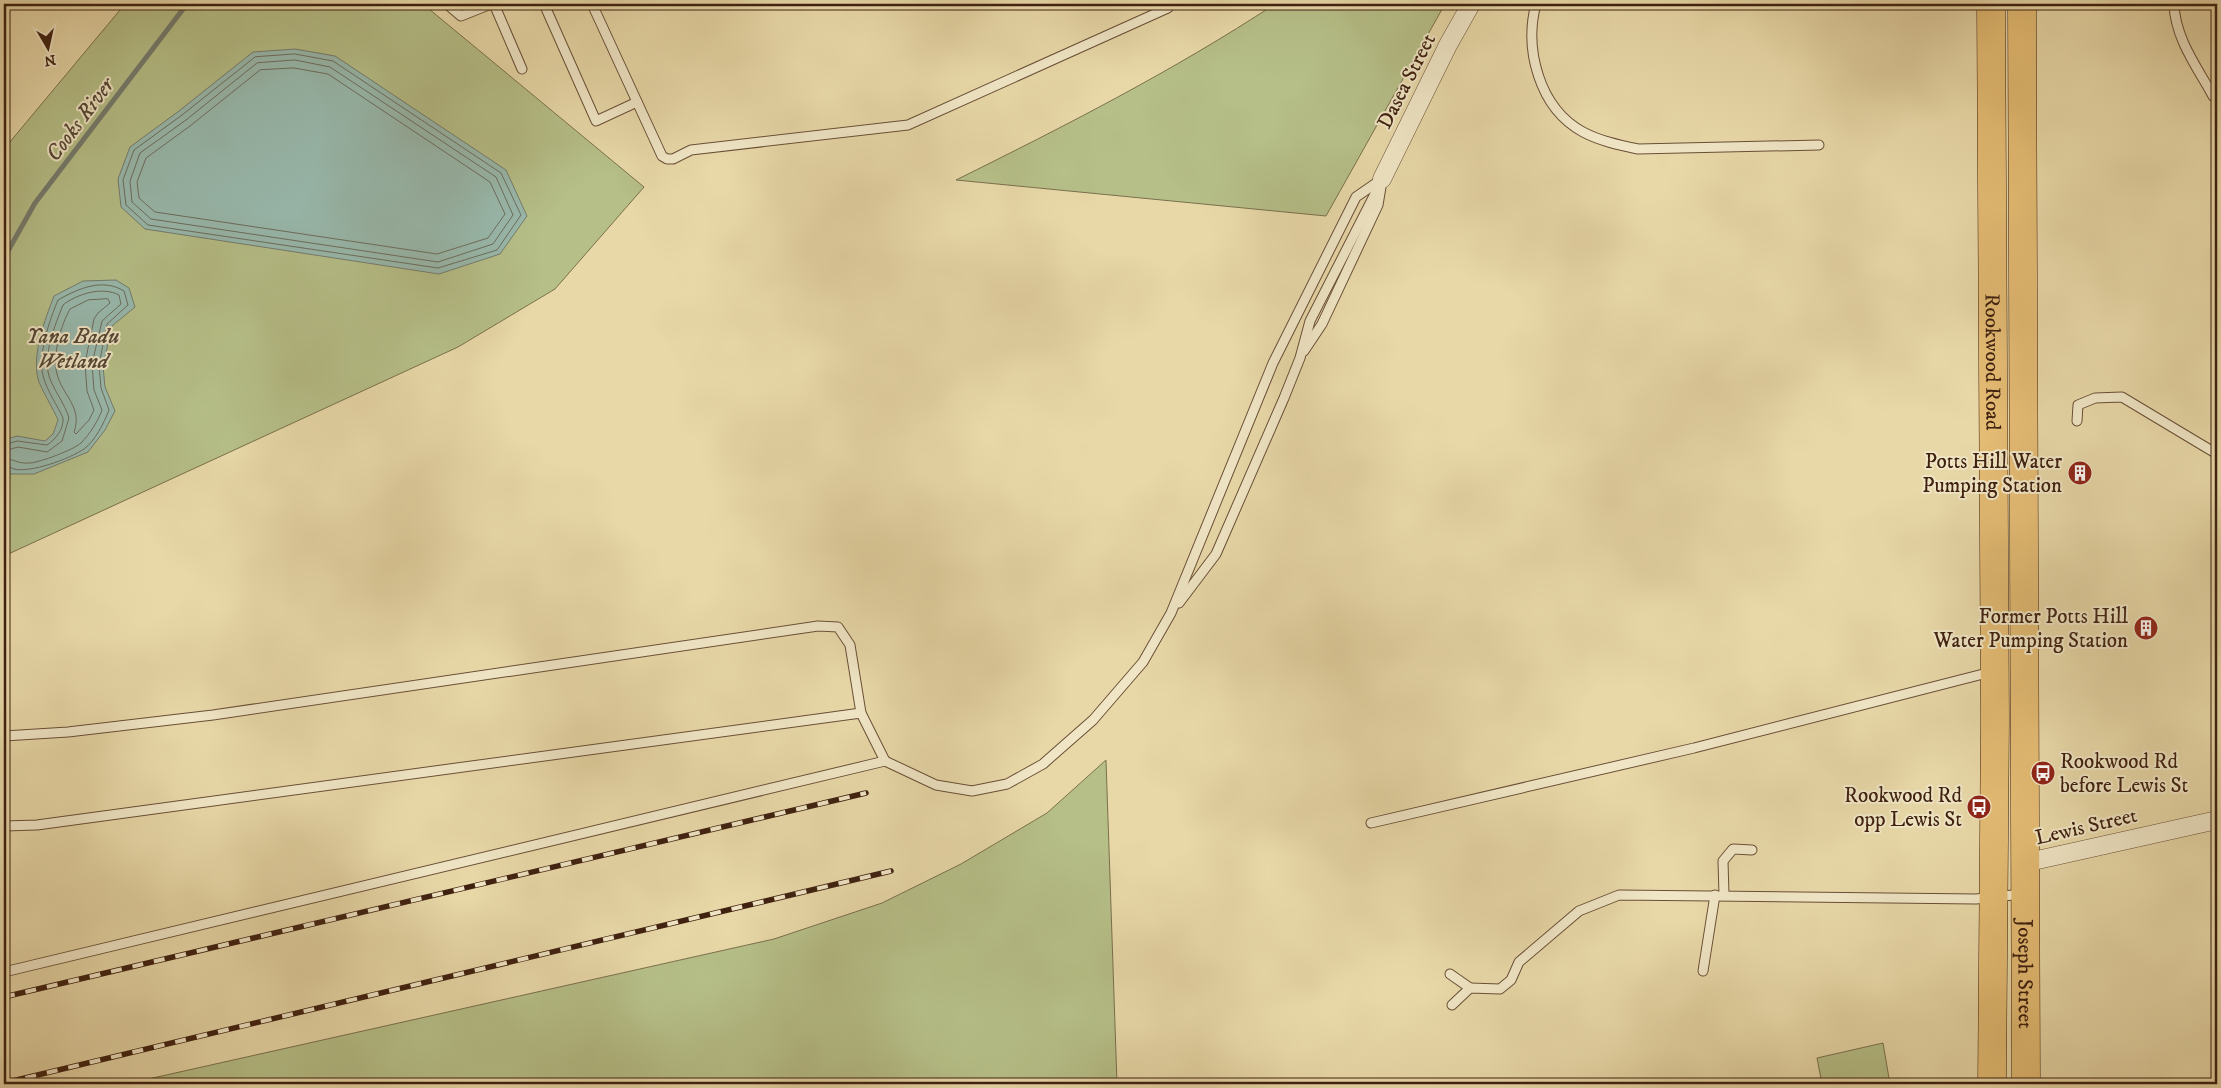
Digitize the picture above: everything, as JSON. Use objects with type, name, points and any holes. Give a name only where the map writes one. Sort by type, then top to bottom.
[{"type":"highway","name":"Rookwood Road","points":[[1991,4],[2008,671],[2024,863]]},
{"type":"highway","name":"Rookwood Road","points":[[1992,899],[1995,719],[2008,671],[2022,4]]},
{"type":"highway","name":"Joseph Street","points":[[2024,863],[2026,1084]]},
{"type":"highway","name":"Joseph Street","points":[[1992,899],[1992,1084]]},
{"type":"street","name":"Dasea Street","points":[[1382,179],[1448,45],[1471,4]]},
{"type":"street","name":"Lewis Street","points":[[2024,863],[2217,820]]},
{"type":"lane","points":[[446,4],[461,16],[492,4],[522,69]]},
{"type":"lane","points":[[544,4],[596,121],[637,102]]},
{"type":"lane","points":[[592,4],[662,156],[667,159],[673,159],[691,150],[908,125],[1168,8],[1166,4]]},
{"type":"lane","points":[[1536,4],[1532,23],[1532,44],[1540,82],[1549,101],[1565,119],[1582,132],[1614,144],[1638,149],[1819,145]]},
{"type":"lane","points":[[2174,4],[2177,26],[2182,41],[2213,96],[2217,99]]},
{"type":"lane","points":[[1171,613],[1216,554],[1300,358],[1322,324],[1378,205],[1382,179]]},
{"type":"lane","points":[[4,972],[885,761],[936,784],[972,792],[1006,784],[1043,764],[1093,720],[1143,662],[1171,613],[1273,363],[1356,197],[1382,179]]},
{"type":"lane","points":[[2077,422],[2078,405],[2095,398],[2122,397],[2217,454]]},
{"type":"lane","points":[[4,736],[68,732],[213,715],[818,626],[838,628],[850,645],[861,713],[885,761]]},
{"type":"lane","points":[[1371,823],[1694,748],[1958,679],[2008,671]]},
{"type":"lane","points":[[4,826],[47,824],[861,713]]},
{"type":"lane","points":[[1703,971],[1719,895],[1723,861],[1733,849],[1752,850]]},
{"type":"lane","points":[[1450,974],[1470,988],[1500,990],[1511,980],[1518,962],[1579,911],[1618,895],[1992,899],[2024,894]]},
{"type":"lane","points":[[1452,1005],[1470,988]]},
{"type":"green space","points":[[125,4],[423,4],[644,187],[555,289],[458,347],[4,556],[4,149]]},
{"type":"green space","points":[[1275,4],[1445,4],[1326,216],[956,180],[1158,75]]},
{"type":"green space","points":[[1106,760],[1117,1084],[126,1084],[774,939],[882,903],[961,864],[1047,813]]},
{"type":"green space","points":[[1883,1043],[1890,1084],[1822,1084],[1817,1058]]},
{"type":"water","points":[[295,49],[335,56],[506,170],[527,216],[500,254],[439,274],[145,229],[121,207],[118,179],[130,147],[253,52]]},
{"type":"water","name":"Yana Badu Wetland","points":[[116,280],[129,288],[135,307],[112,326],[103,366],[105,387],[115,411],[105,430],[88,452],[34,474],[10,474],[4,468],[4,440],[17,436],[45,441],[53,434],[58,420],[39,383],[37,369],[40,336],[54,296],[83,281]]},
{"type":"waterway","name":"Cooks River","points":[[4,258],[35,203],[187,4]]},
{"type":"railway","points":[[4,997],[866,793]]},
{"type":"railway","points":[[4,1083],[891,871]]},
{"type":"place","name":"Potts Hill Water Pumping Station","points":[[2080,473]]},
{"type":"place","name":"Former Potts Hill Water Pumping Station","points":[[2146,628]]},
{"type":"place","name":"Rookwood Rd before Lewis St","points":[[2043,773]]},
{"type":"place","name":"Rookwood Rd opp Lewis St","points":[[1979,807]]}]
